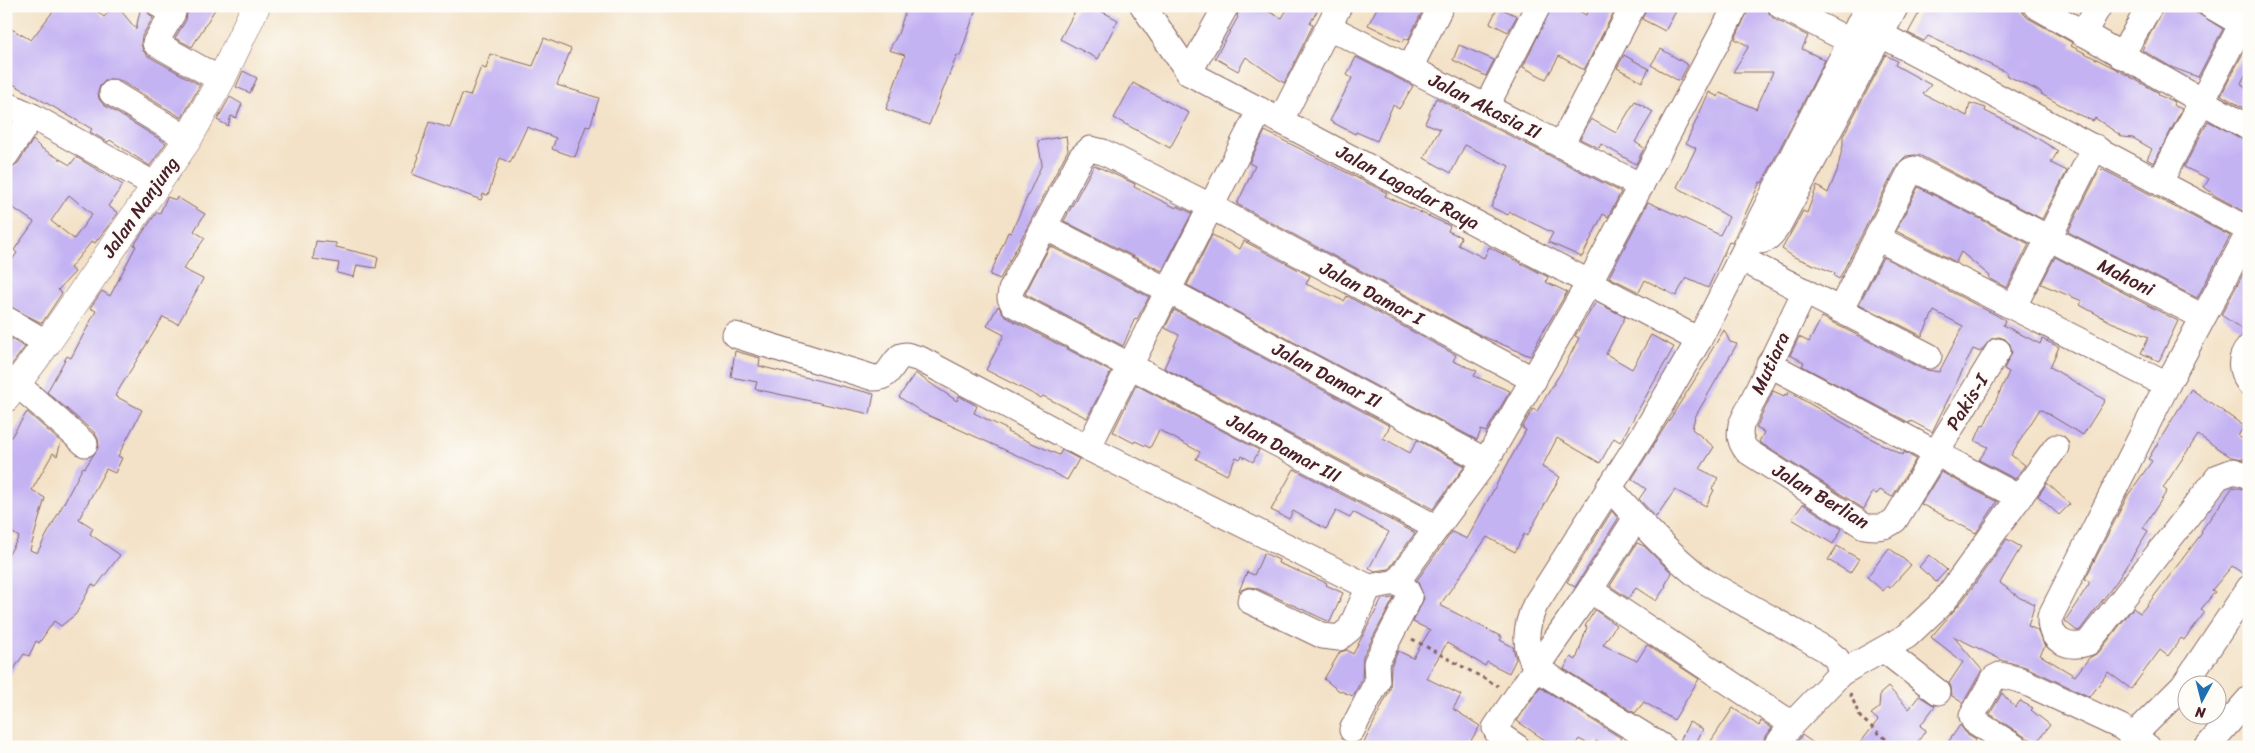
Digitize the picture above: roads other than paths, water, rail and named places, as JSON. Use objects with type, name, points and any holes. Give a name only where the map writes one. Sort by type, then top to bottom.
[{"type":"main road","name":"Jalan Nanjung","points":[[11,391],[47,343],[188,139],[221,80],[256,6]]},
{"type":"street","points":[[162,6],[173,13],[155,43],[221,80]]},
{"type":"street","name":"Jalan Lagadar Raya","points":[[1142,6],[1189,73],[1699,340]]},
{"type":"street","points":[[1410,68],[1442,6]]},
{"type":"street","points":[[1486,107],[1538,6]]},
{"type":"street","points":[[1561,145],[1633,6]]},
{"type":"street","points":[[735,335],[874,378],[885,376],[901,356],[913,356],[1088,448],[1369,587],[1397,582],[1486,460],[1534,380],[1589,284],[1736,6]]},
{"type":"street","points":[[1780,6],[1859,23],[1882,34],[2249,231],[2167,386],[2050,617],[2050,629],[2054,637],[2067,644],[2078,646],[2088,643],[2218,477],[2234,472],[2249,476]]},
{"type":"street","points":[[1746,249],[1762,241],[1778,226],[1896,6]]},
{"type":"street","points":[[2036,6],[2249,128]]},
{"type":"street","points":[[2083,34],[2099,6]]},
{"type":"street","points":[[2121,56],[2150,6]]},
{"type":"street","points":[[2160,182],[2245,17],[2211,6]]},
{"type":"street","points":[[1189,73],[1216,9]]},
{"type":"street","points":[[1088,448],[1131,367],[1167,290],[1210,206],[1334,17]]},
{"type":"street","name":"Jalan Akasia II","points":[[1334,17],[1410,68],[1640,186]]},
{"type":"street","points":[[1663,747],[1536,668],[1528,655],[1526,630],[1536,605],[1645,432],[1699,340],[1859,23]]},
{"type":"street","points":[[112,93],[188,139]]},
{"type":"street","points":[[6,104],[32,116],[155,185]]},
{"type":"street","points":[[6,155],[32,116]]},
{"type":"street","points":[[2014,306],[2095,148]]},
{"type":"street","name":"Jalan Damar I","points":[[1045,227],[1081,158],[1090,150],[1103,152],[1210,206],[1534,380]]},
{"type":"street","name":"Mahoni","points":[[1877,238],[1911,170],[1914,169],[2204,317]]},
{"type":"street","name":"Jalan Damar II","points":[[1045,227],[1486,460]]},
{"type":"street","name":"Jalan Damar III","points":[[1045,227],[1012,290],[1010,298],[1013,304],[1437,528]]},
{"type":"street","points":[[1840,310],[1877,238],[2014,306],[2167,386]]},
{"type":"street","points":[[1746,249],[1804,291],[1929,356]]},
{"type":"street","name":"Mutiara","points":[[1739,436],[1741,426],[1804,291]]},
{"type":"street","points":[[6,319],[47,343]]},
{"type":"street","points":[[2249,347],[2242,357],[2240,368],[2249,384]]},
{"type":"street","name":"Pakis-I","points":[[1935,453],[1998,351]]},
{"type":"street","points":[[1769,364],[2020,498]]},
{"type":"street","points":[[11,391],[86,444]]},
{"type":"street","name":"Jalan Berlian","points":[[1739,436],[1747,451],[1864,526],[1876,528],[1887,526],[1895,520],[1935,453]]},
{"type":"street","points":[[1776,747],[1792,724],[1841,673],[1907,636],[1944,601],[2056,447]]},
{"type":"street","points":[[1609,487],[1636,518],[1674,556],[1703,580],[1832,654],[1840,664],[1841,673]]},
{"type":"street","points":[[1517,747],[1498,734],[1495,728],[1590,590],[1636,518]]},
{"type":"street","points":[[1352,730],[1377,682],[1376,663],[1410,597],[1406,589],[1397,582]]},
{"type":"street","points":[[1250,601],[1323,636],[1339,638],[1350,629],[1369,587]]},
{"type":"street","points":[[2015,747],[1974,721],[1972,716],[1994,678],[2000,676],[2020,680],[2121,727],[2141,741],[2183,686],[2249,588]]},
{"type":"street","points":[[1590,590],[1792,724]]},
{"type":"street","points":[[1884,650],[1938,692]]},
{"type":"street","points":[[2207,747],[2249,699]]}]
